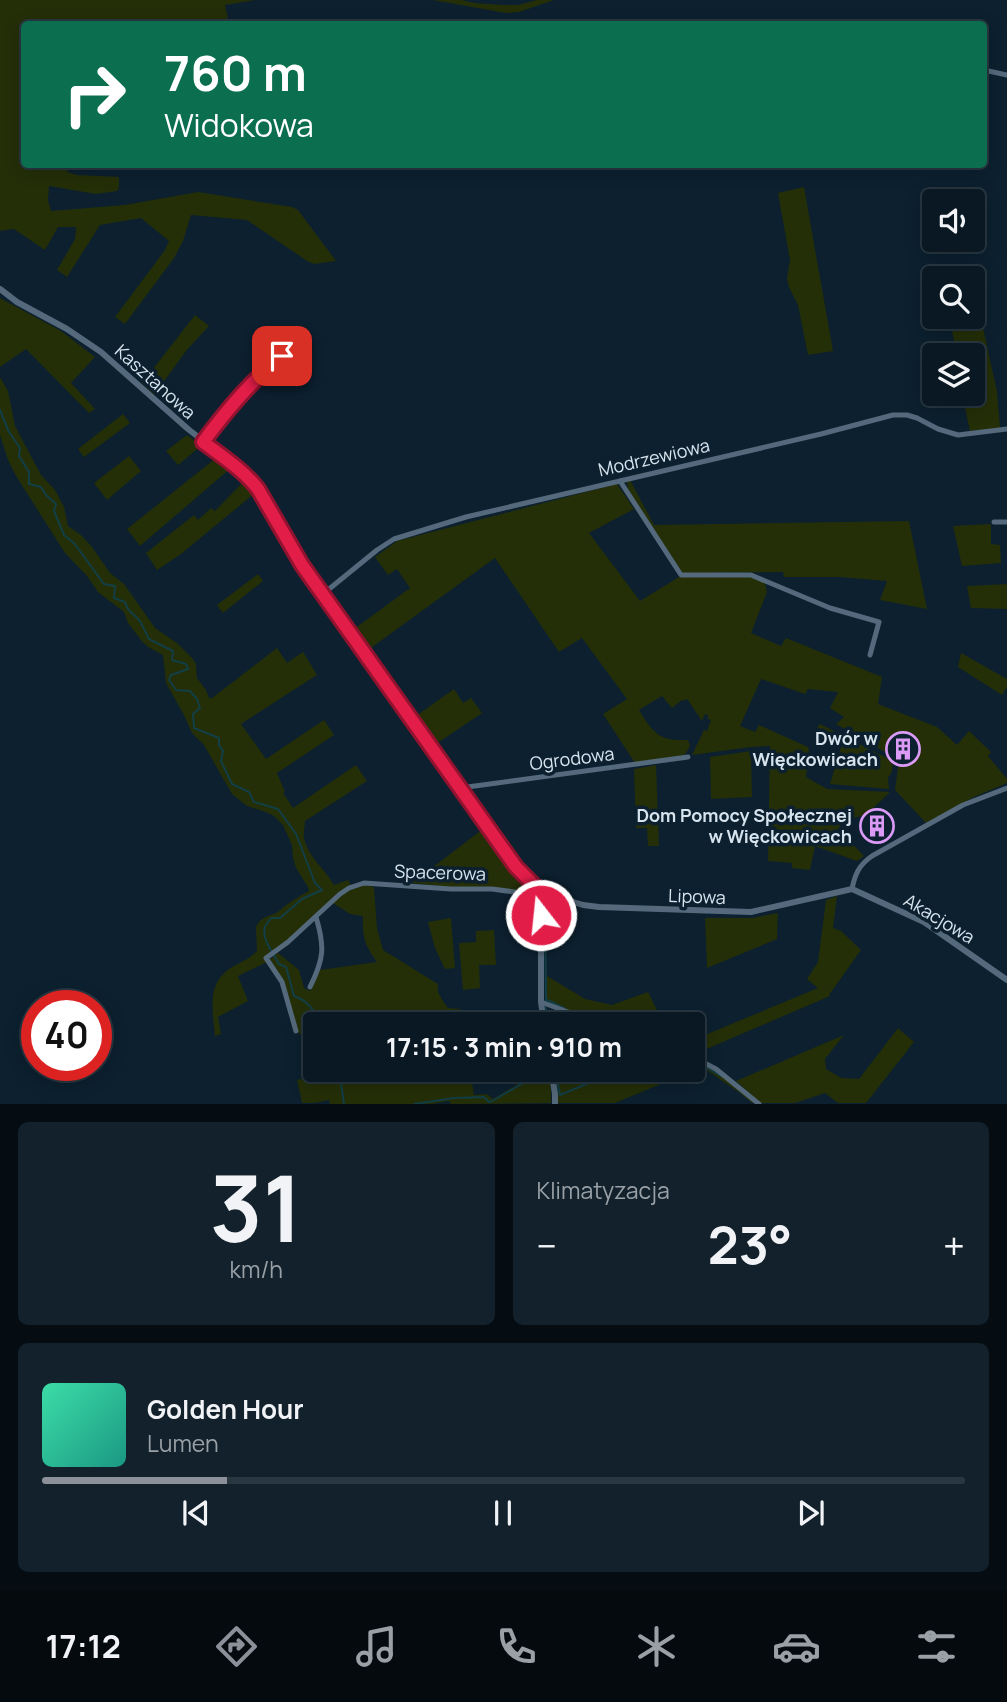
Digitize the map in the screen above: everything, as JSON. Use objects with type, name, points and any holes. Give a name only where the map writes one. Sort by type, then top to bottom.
[{"type":"street","points":[[987,70],[1007,75]]},
{"type":"street","name":"Kasztanowa","points":[[0,289],[101,352],[203,442],[250,478],[302,565],[516,867],[541,892]]},
{"type":"street","points":[[203,442],[246,389],[283,355]]},
{"type":"street","name":"Modrzewiowa","points":[[323,594],[394,539],[466,517],[893,415],[917,418],[938,429],[958,435],[1007,429]]},
{"type":"street","points":[[620,481],[681,575],[751,575],[831,608],[879,622],[870,655]]},
{"type":"street","points":[[994,522],[1007,522]]},
{"type":"street","name":"Ogrodowa","points":[[460,788],[688,757]]},
{"type":"street","points":[[852,889],[858,870],[872,856],[963,805],[1007,788]]},
{"type":"street","name":"Spacerowa","points":[[316,917],[340,894],[364,883],[451,890],[492,889],[530,894],[541,892]]},
{"type":"street","name":"Lipowa","points":[[541,892],[599,907],[751,912],[852,889]]},
{"type":"street","name":"Akacjowa","points":[[852,889],[924,922],[1007,980]]},
{"type":"street","points":[[541,892],[542,1012]]},
{"type":"street","points":[[296,1031],[282,982],[266,958],[316,917],[323,954],[310,987]]},
{"type":"street","points":[[541,1002],[568,1012]]},
{"type":"street","points":[[705,1063],[759,1104]]},
{"type":"street","points":[[553,1082],[555,1104]]},
{"type":"green space","points":[[0,0],[255,0],[225,5],[228,21],[21,21],[21,168],[68,168],[67,172],[77,175],[119,177],[117,191],[96,194],[49,186],[48,200],[51,211],[125,205],[198,192],[292,207],[298,210],[336,261],[314,264],[307,261],[247,220],[191,215],[183,241],[174,258],[125,324],[115,317],[169,241],[141,218],[100,225],[67,277],[57,270],[75,239],[76,227],[58,227],[45,250],[14,229],[0,231]]},
{"type":"green space","points":[[433,0],[518,5],[537,0],[554,0],[519,12],[506,13]]},
{"type":"green space","points":[[804,187],[833,351],[808,355],[798,305],[787,278],[790,260],[778,193]]},
{"type":"green space","points":[[0,298],[61,331],[95,357],[71,383],[95,409],[89,413],[26,349],[0,367]]},
{"type":"green space","points":[[195,315],[209,326],[186,351],[154,395],[142,383]]},
{"type":"green space","points":[[952,329],[983,329],[997,392],[1000,428],[970,431],[965,406],[985,406],[985,343],[954,343]]},
{"type":"green space","points":[[0,377],[8,391],[15,426],[41,475],[55,490],[64,507],[68,526],[81,535],[110,573],[124,584],[155,628],[177,643],[192,658],[196,664],[197,678],[209,698],[277,648],[287,663],[303,652],[317,675],[241,724],[266,759],[324,720],[334,735],[277,773],[285,792],[283,793],[293,808],[356,765],[367,781],[305,821],[304,838],[313,857],[334,885],[348,880],[351,885],[297,934],[265,957],[267,962],[238,976],[248,1001],[218,1017],[221,1034],[215,1036],[212,1008],[217,983],[229,969],[257,951],[256,927],[261,920],[309,891],[308,887],[296,868],[292,845],[283,825],[274,816],[247,806],[232,794],[204,745],[192,733],[166,683],[163,655],[141,640],[128,623],[124,612],[98,592],[65,553],[16,476],[0,435]]},
{"type":"green space","points":[[123,414],[130,423],[84,457],[78,449]]},
{"type":"green space","points":[[187,435],[201,446],[178,465],[166,451]]},
{"type":"green space","points":[[129,456],[141,471],[107,500],[94,483]]},
{"type":"green space","points":[[216,458],[231,468],[140,546],[127,529]]},
{"type":"green space","points":[[245,480],[255,493],[181,554],[157,570],[146,553],[194,515],[198,520],[211,508],[215,511]]},
{"type":"green space","points":[[630,480],[654,525],[909,521],[927,609],[880,600],[887,581],[840,577],[784,577],[783,572],[682,573],[628,489],[627,481]]},
{"type":"green space","points":[[617,484],[634,509],[589,533],[640,601],[679,577],[748,576],[765,583],[767,592],[751,633],[781,646],[786,638],[882,677],[878,704],[937,727],[957,745],[969,731],[991,752],[988,756],[1007,779],[1007,783],[926,823],[895,790],[899,760],[836,724],[844,717],[830,708],[838,692],[808,689],[805,694],[761,679],[740,726],[755,732],[759,725],[808,747],[806,777],[827,789],[890,792],[866,815],[845,820],[838,829],[864,856],[857,861],[815,846],[810,870],[792,868],[792,863],[768,861],[770,746],[692,755],[711,720],[705,714],[702,721],[687,699],[672,708],[662,696],[639,710],[658,734],[670,739],[688,740],[690,746],[684,756],[635,763],[603,714],[627,699],[582,638],[559,652],[495,558],[368,650],[354,629],[410,588],[397,569],[388,575],[375,557],[397,541]]},
{"type":"green space","points":[[991,524],[991,544],[1000,545],[1001,563],[962,566],[953,526]]},
{"type":"green space","points":[[258,574],[263,581],[223,613],[217,605]]},
{"type":"green space","points":[[1007,584],[1007,609],[971,608],[967,586]]},
{"type":"green space","points":[[961,653],[1007,679],[1007,687],[1002,695],[958,667]]},
{"type":"green space","points":[[454,689],[463,703],[471,698],[482,713],[436,744],[416,716]]},
{"type":"green space","points":[[820,724],[887,758],[893,765],[888,777],[889,789],[830,784],[841,747],[830,741],[817,727]]},
{"type":"green space","points":[[751,751],[752,797],[711,799],[710,757]]},
{"type":"green space","points":[[656,765],[659,846],[648,846],[647,828],[636,828],[634,769]]},
{"type":"green space","points":[[483,829],[511,869],[532,891],[412,883]]},
{"type":"green space","points":[[364,885],[374,887],[377,928],[383,950],[438,984],[439,994],[448,1008],[460,1009],[461,1012],[303,1012],[303,1035],[299,1034],[282,980],[270,959],[278,953],[299,970],[304,988],[310,991],[320,970],[377,962],[365,941],[363,916],[350,914],[333,903],[347,891]]},
{"type":"green space","points":[[837,896],[833,928],[841,931],[861,950],[830,996],[705,1050],[705,1035],[818,988],[807,979],[818,962],[826,900]]},
{"type":"green space","points":[[778,913],[777,939],[707,968],[705,918],[752,918]]},
{"type":"green space","points":[[451,918],[455,968],[445,969],[435,948],[428,922]]},
{"type":"green space","points":[[494,930],[496,965],[479,965],[480,988],[463,990],[459,943],[476,942],[476,931]]},
{"type":"green space","points":[[547,976],[585,999],[612,1005],[648,992],[657,1010],[572,1012],[547,1001]]},
{"type":"green space","points":[[898,1028],[914,1042],[866,1103],[838,1103],[825,1093],[795,1103],[761,1103],[736,1081],[844,1035],[825,1059],[826,1069],[841,1078],[859,1079]]},
{"type":"green space","points":[[705,1066],[758,1103],[752,1103],[705,1069]]},
{"type":"green space","points":[[297,1080],[472,1082],[474,1095],[487,1094],[493,1099],[521,1082],[549,1082],[551,1103],[451,1104],[449,1101],[432,1104],[330,1104],[329,1100],[302,1103]]},
{"type":"green space","points":[[556,1082],[666,1082],[615,1103],[558,1103]]},
{"type":"waterway","points":[[0,410],[9,432],[20,448],[19,456],[29,472],[29,484],[41,487],[56,504],[54,511],[64,535],[74,543],[104,584],[115,586],[114,598],[125,602],[140,621],[149,639],[173,651],[172,660],[186,664],[188,669],[171,675],[169,680],[176,690],[190,691],[197,699],[200,708],[193,714],[194,728],[219,738],[223,751],[221,761],[232,784],[249,792],[254,802],[278,809],[296,834],[315,883],[322,890],[302,899],[280,918],[271,918],[264,932],[279,964],[286,967],[294,996],[314,1012]]},
{"type":"waterway","points":[[545,909],[546,1002]]},
{"type":"waterway","points":[[547,1000],[564,1008]]},
{"type":"waterway","points":[[546,1007],[547,1012]]},
{"type":"waterway","points":[[705,1067],[721,1076]]},
{"type":"waterway","points":[[341,1082],[344,1104]]},
{"type":"waterway","points":[[414,1104],[484,1097],[489,1102],[525,1082]]},
{"type":"waterway","points":[[558,1082],[560,1095],[591,1082]]},
{"type":"place","name":"Dwór w Więckowicach","points":[[903,749]]},
{"type":"place","name":"Dom Pomocy Społecznej w Więckowicach","points":[[877,826]]},
{"type":"route","points":[[282,356],[246,389],[203,442],[240,469],[258,489],[302,565],[516,867],[541,892],[541,915]]}]
